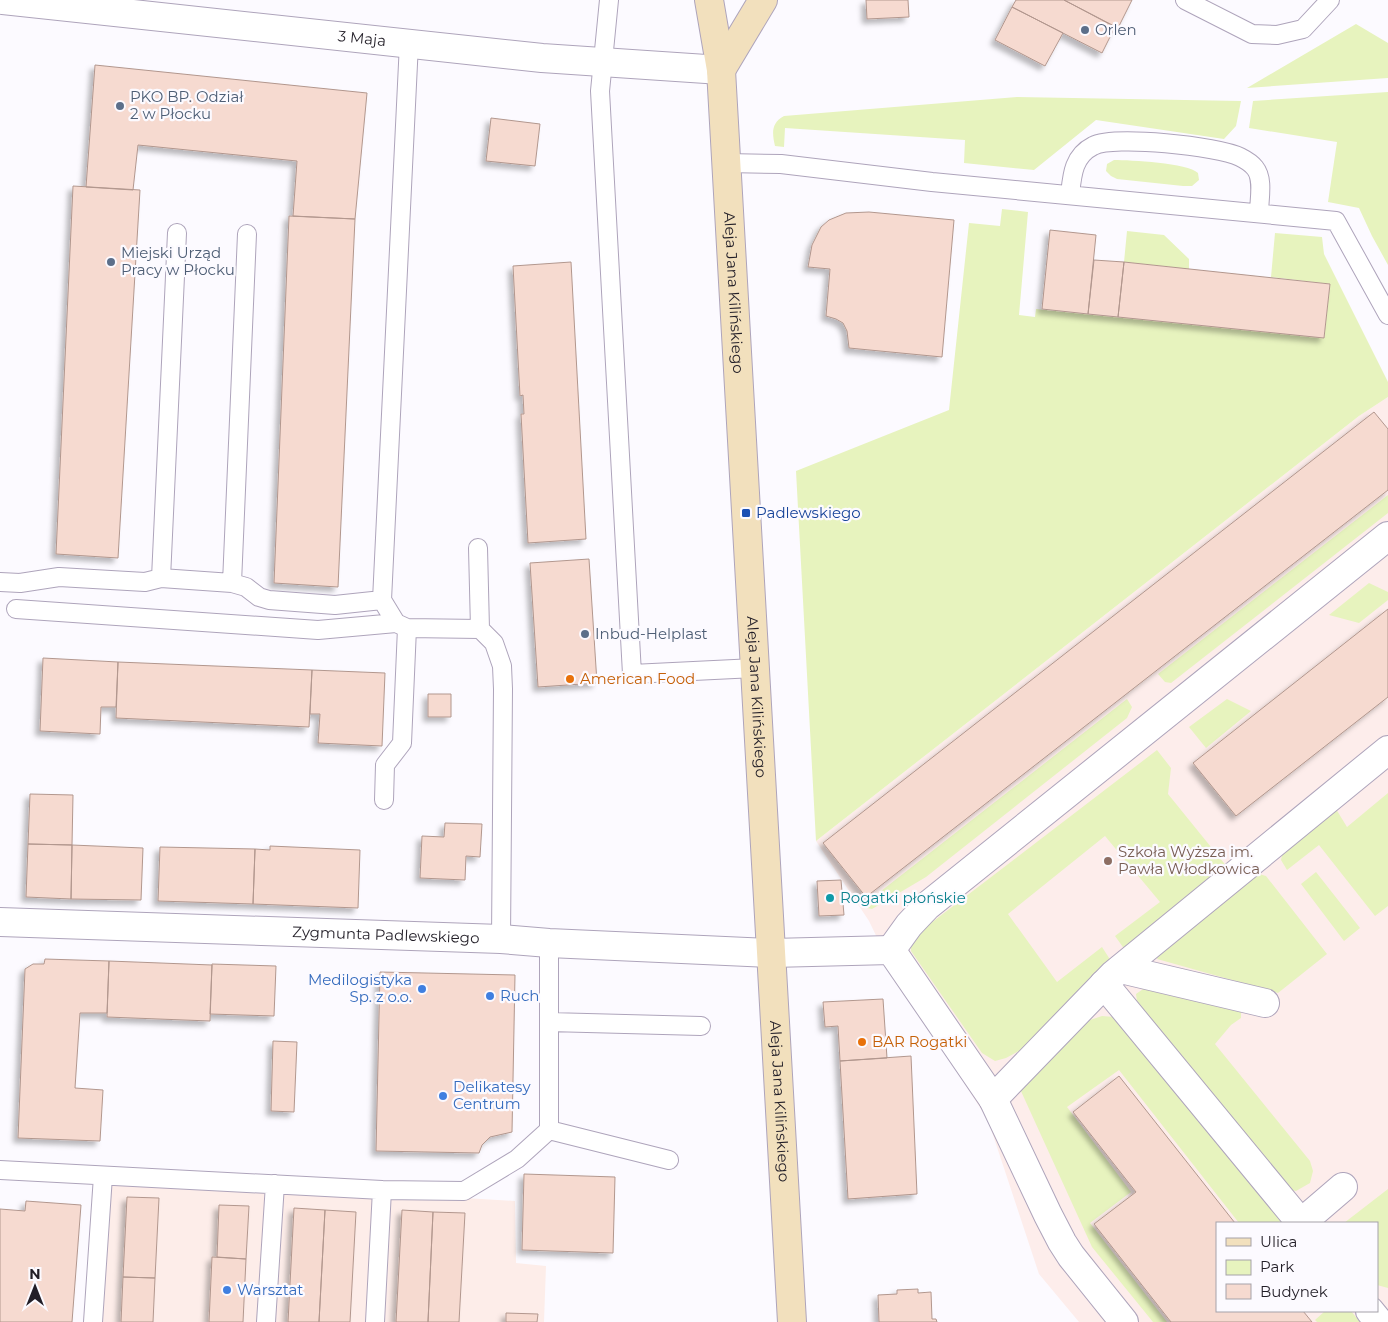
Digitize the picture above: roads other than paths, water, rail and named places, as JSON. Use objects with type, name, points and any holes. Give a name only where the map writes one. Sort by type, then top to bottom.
[{"type":"main road","name":"Aleja Jana Kilińskiego","points":[[709,0],[721,70],[792,1322]]},
{"type":"main road","points":[[721,70],[763,0]]},
{"type":"street","name":"3 Maja","points":[[3,0],[542,58],[721,70]]},
{"type":"street","points":[[1124,1322],[1062,1242],[993,1099],[891,950],[909,925],[927,906],[1388,536]]},
{"type":"street","points":[[993,1099],[1112,976],[1388,750]]},
{"type":"street","name":"Zygmunta Padlewskiego","points":[[0,922],[501,939],[548,943],[772,953],[891,950]]},
{"type":"street","points":[[1112,976],[1265,1003]]},
{"type":"street","points":[[1112,976],[1300,1222]]},
{"type":"street","points":[[1302,1222],[1343,1187]]},
{"type":"street","points":[[1371,1312],[1379,1322]]},
{"type":"lane","points":[[609,0],[600,92],[632,674],[755,668]]},
{"type":"lane","points":[[1186,0],[1252,34],[1277,35],[1303,29],[1330,0]]},
{"type":"lane","points":[[384,800],[385,765],[402,743],[402,626],[382,600],[409,43]]},
{"type":"lane","points":[[1070,195],[1072,171],[1075,163],[1093,145],[1120,142],[1160,142],[1214,149],[1240,157],[1256,169],[1260,183],[1259,213]]},
{"type":"lane","points":[[726,163],[769,162],[942,183],[1336,221],[1388,315]]},
{"type":"lane","points":[[161,578],[177,233]]},
{"type":"lane","points":[[232,583],[247,234]]},
{"type":"lane","points":[[478,548],[480,629]]},
{"type":"lane","points":[[0,582],[20,583],[59,577],[146,582],[161,578],[232,583],[246,587],[259,597],[269,600],[335,605],[382,600]]},
{"type":"lane","points":[[16,609],[318,630],[402,626],[480,629],[494,643],[502,666],[501,939]]},
{"type":"lane","points":[[0,1170],[382,1190],[464,1191],[517,1159],[548,1130],[548,943]]},
{"type":"lane","points":[[548,1022],[701,1026]]},
{"type":"lane","points":[[548,1130],[669,1160]]},
{"type":"lane","points":[[93,1322],[103,1176]]},
{"type":"lane","points":[[266,1322],[275,1184]]},
{"type":"lane","points":[[375,1322],[382,1190]]},
{"type":"place","name":"Orlen","points":[[1085,30]]},
{"type":"place","name":"PKO BP. Odział 2 w Płocku","points":[[120,106]]},
{"type":"place","name":"Miejski Urząd Pracy w Płocku","points":[[111,262]]},
{"type":"place","name":"Padlewskiego","points":[[746,513]]},
{"type":"place","name":"Inbud-Helplast","points":[[585,634]]},
{"type":"place","name":"American Food","points":[[570,679]]},
{"type":"place","name":"Szkoła Wyższa im. Pawła Włodkowica","points":[[1108,861]]},
{"type":"place","name":"Rogatki płońskie","points":[[830,898]]},
{"type":"place","name":"Medilogistyka Sp. z o.o.","points":[[422,989]]},
{"type":"place","name":"Ruch","points":[[490,996]]},
{"type":"place","name":"BAR Rogatki","points":[[862,1042]]},
{"type":"place","name":"Delikatesy Centrum","points":[[443,1096]]},
{"type":"place","name":"Warsztat","points":[[227,1290]]}]
